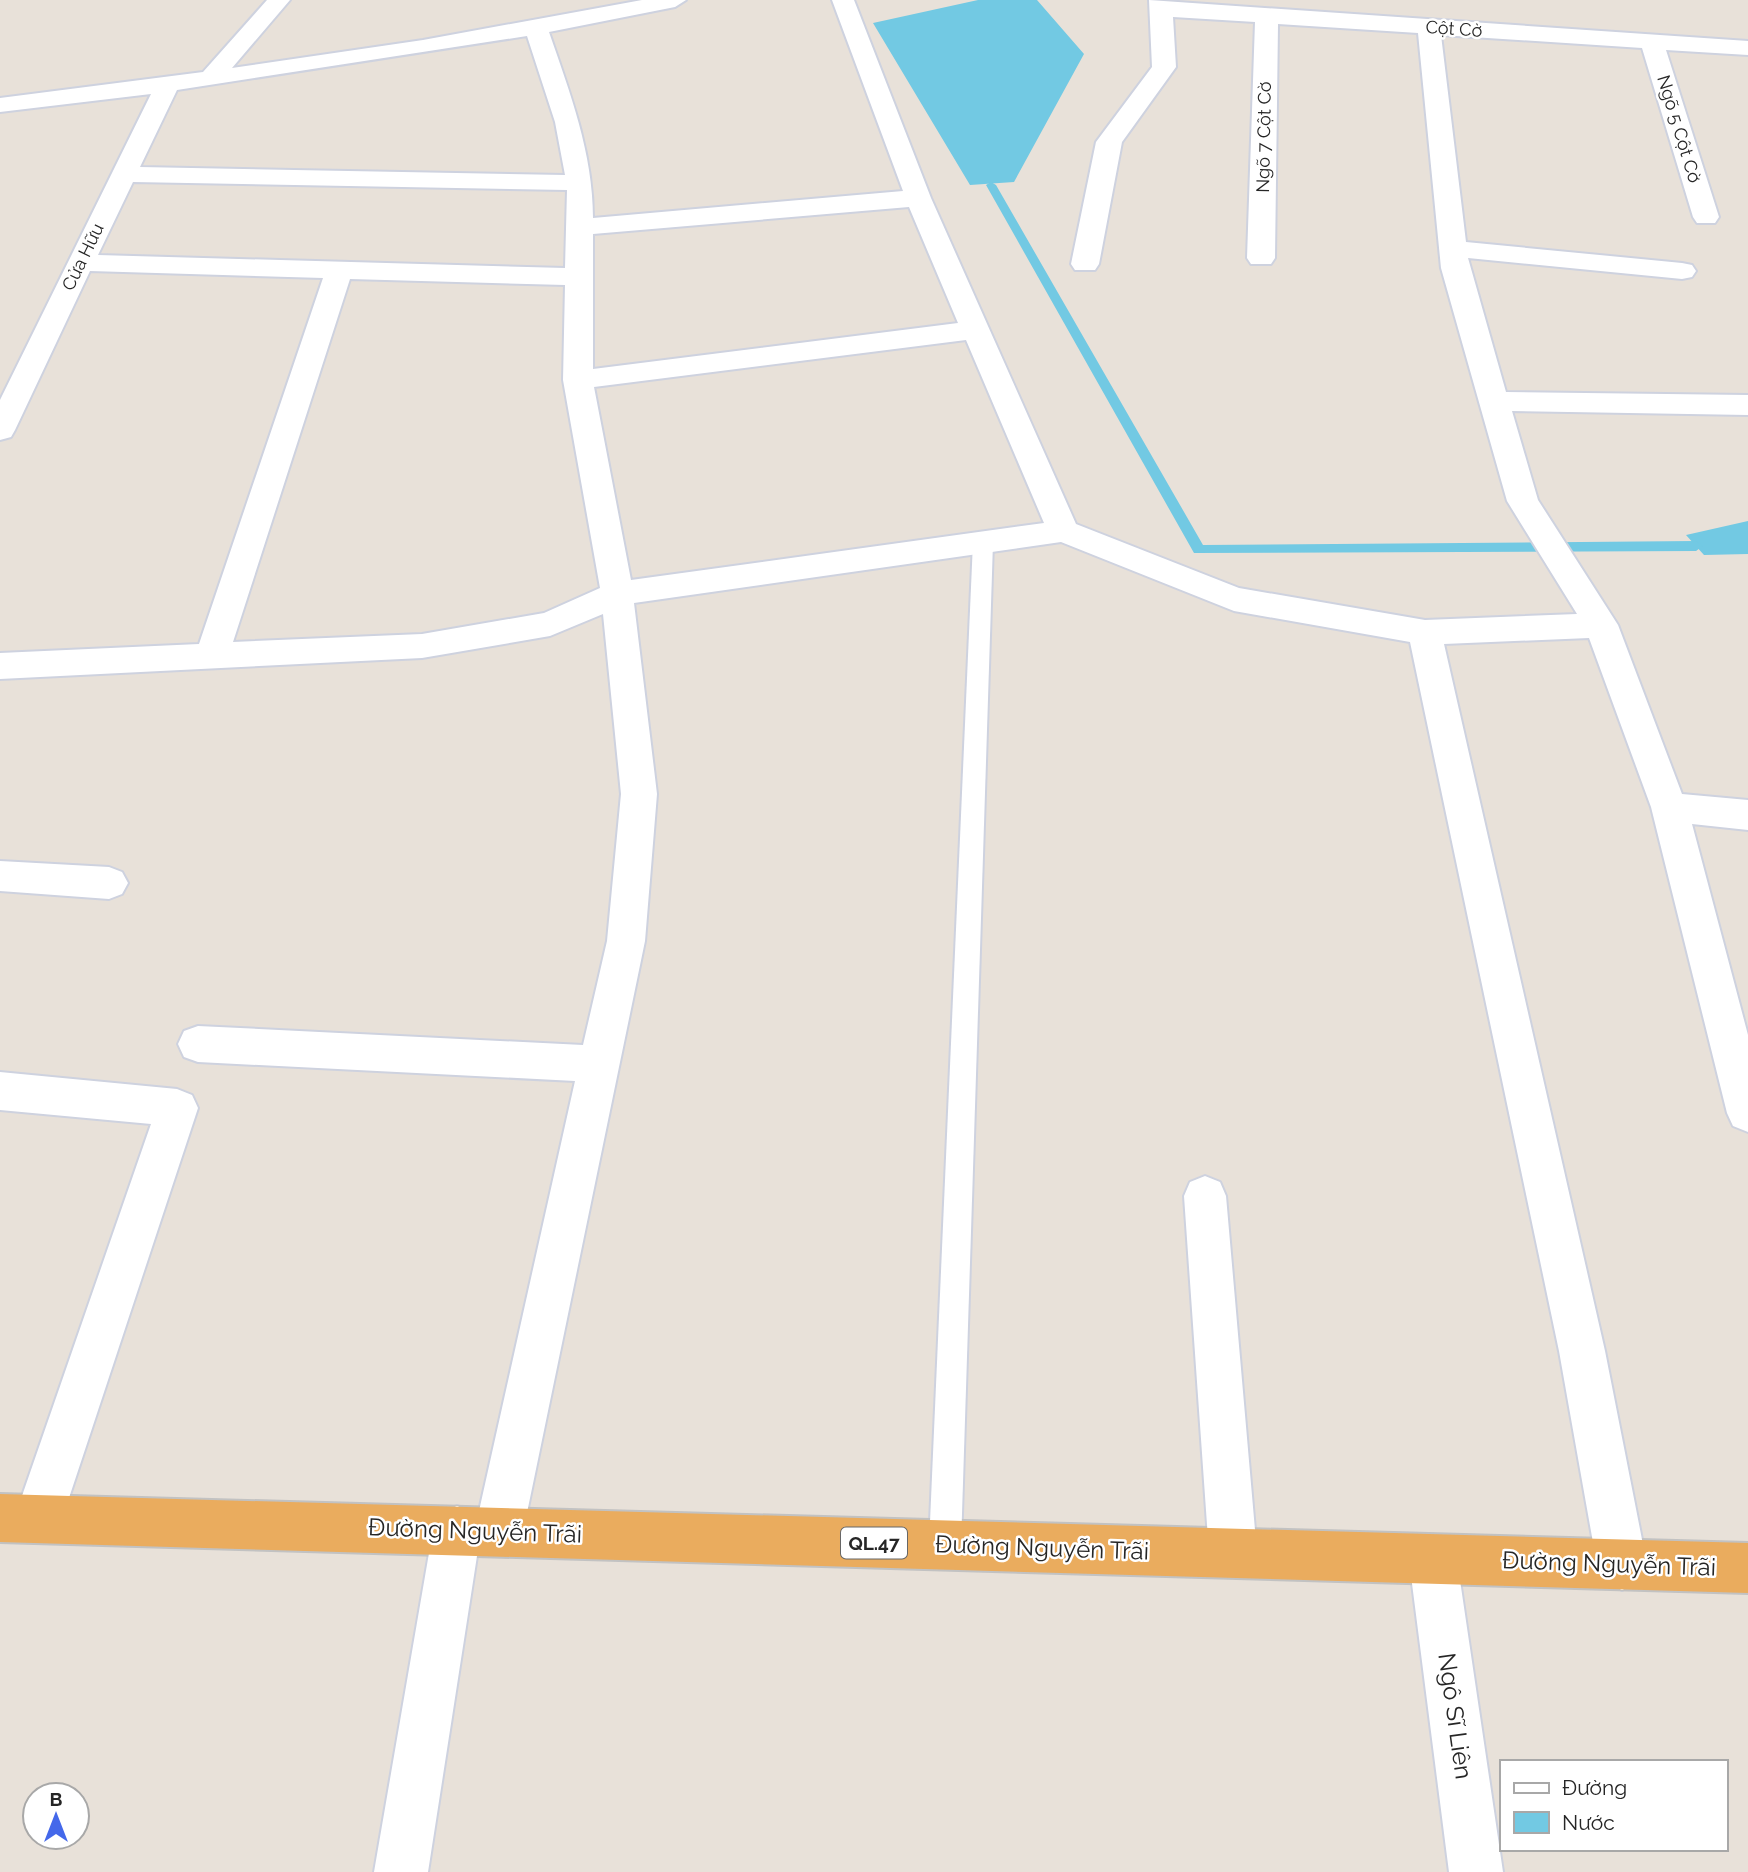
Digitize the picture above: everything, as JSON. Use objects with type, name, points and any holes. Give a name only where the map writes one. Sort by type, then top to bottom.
[{"type":"highway","name":"Đường Nguyễn Trãi","points":[[19,1518],[1748,1568]]},
{"type":"street","points":[[210,79],[279,0]]},
{"type":"street","points":[[401,1872],[478,1531],[600,1064],[626,941],[639,794],[617,594],[579,380],[580,183],[546,27],[543,0]]},
{"type":"street","points":[[0,104],[210,79],[546,27],[675,0]]},
{"type":"street","points":[[843,0],[918,198],[1063,531]]},
{"type":"street","points":[[1085,264],[1109,142],[1164,67],[1161,5]]},
{"type":"street","name":"Cột Cờ","points":[[1161,5],[1267,16],[1347,11],[1429,27],[1748,48]]},
{"type":"street","name":"Ngõ 7 Cột Cờ","points":[[1261,258],[1267,16]]},
{"type":"street","points":[[1429,27],[1455,268],[1523,501],[1601,625],[1669,807],[1748,1113]]},
{"type":"street","name":"Ngõ 5 Cột Cờ","points":[[1652,42],[1706,217]]},
{"type":"street","name":"Cửa Hữu","points":[[0,430],[9,395],[80,263],[167,85]]},
{"type":"street","points":[[124,174],[580,183]]},
{"type":"street","points":[[581,228],[918,198]]},
{"type":"street","points":[[1453,249],[1682,271]]},
{"type":"street","points":[[80,263],[580,277]]},
{"type":"street","points":[[211,658],[339,271]]},
{"type":"street","points":[[579,380],[976,330]]},
{"type":"street","points":[[1494,401],[1748,405]]},
{"type":"street","points":[[0,666],[422,646],[550,624],[617,594],[1063,531],[1234,599],[1424,632],[1601,625]]},
{"type":"street","points":[[1424,632],[1583,1350],[1622,1564]]},
{"type":"street","points":[[1669,807],[1748,815]]},
{"type":"street","points":[[0,876],[109,883]]},
{"type":"street","points":[[198,1044],[600,1064]]},
{"type":"street","points":[[0,1091],[177,1108],[19,1518]]},
{"type":"street","points":[[1205,1196],[1233,1553]]},
{"type":"street","name":"Ngô Sĩ Liên","points":[[1433,1560],[1476,1872]]},
{"type":"lane","points":[[945,1545],[983,542]]},
{"type":"water","points":[[978,0],[1037,0],[1084,54],[1014,182],[970,185],[873,23]]},
{"type":"water","points":[[1748,521],[1748,554],[1704,555],[1686,535]]},
{"type":"waterway","points":[[991,185],[1199,550],[1696,546]]}]
